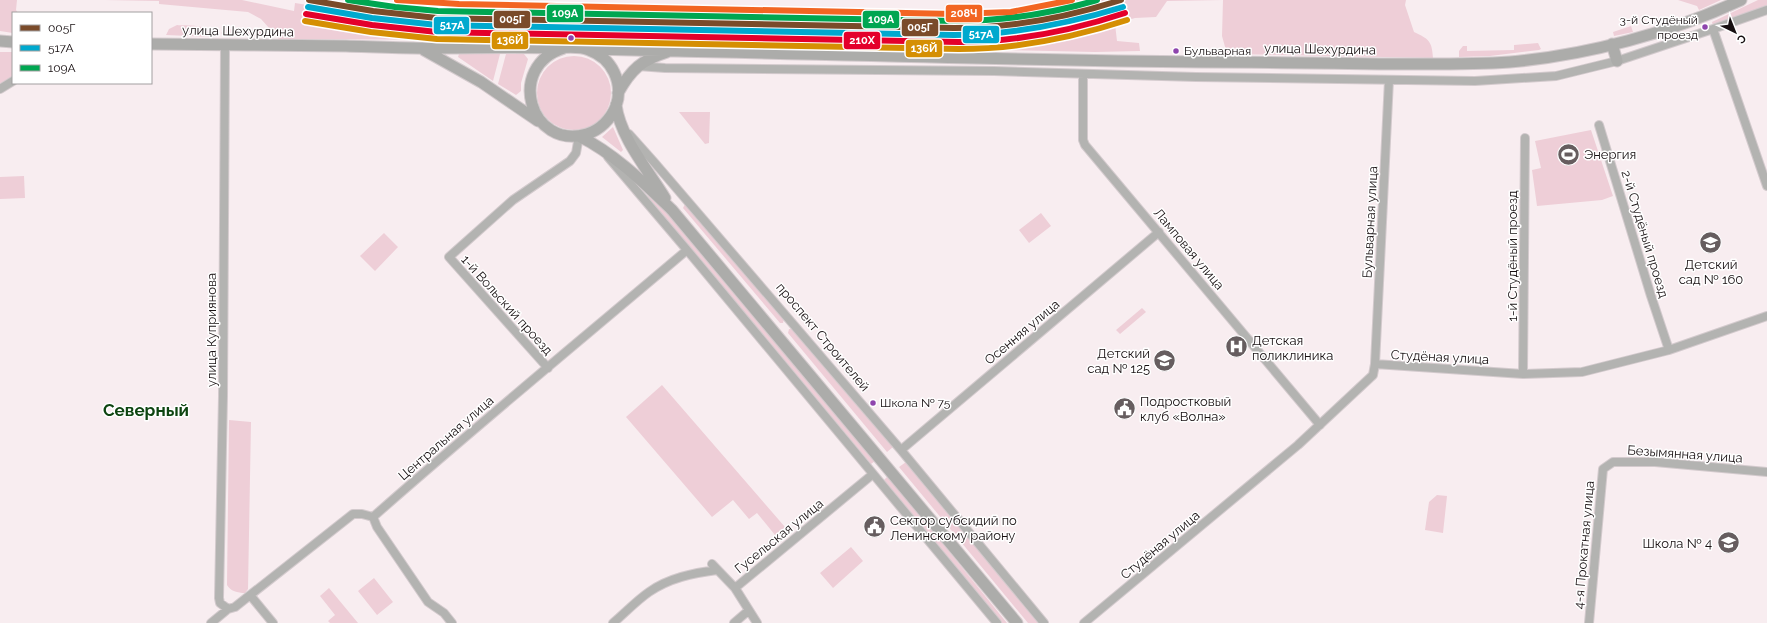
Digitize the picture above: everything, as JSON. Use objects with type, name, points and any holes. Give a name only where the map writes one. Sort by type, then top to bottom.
[{"type":"main road","name":"улица Шехурдина","points":[[587,49],[1168,61],[1451,65],[1512,62],[1558,55],[1612,44],[1656,33],[1701,18],[1741,0]]},
{"type":"main road","points":[[0,41],[12,42]]},
{"type":"main road","name":"улица Шехурдина","points":[[152,44],[421,49],[497,47],[564,48]]},
{"type":"main road","points":[[1612,44],[1617,61]]},
{"type":"main road","points":[[564,48],[587,49],[597,53],[610,64],[616,78],[618,93],[616,105],[610,118],[600,128],[579,136],[559,133],[540,122],[531,103],[529,91],[531,79],[543,59],[553,52],[564,48]]},
{"type":"main road","name":"улица Шехурдина","points":[[421,49],[481,82],[540,122]]},
{"type":"main road","name":"улица Шехурдина","points":[[618,93],[626,79],[637,66],[674,50]]},
{"type":"main road","name":"проспект Строителей","points":[[616,105],[618,117],[623,128],[638,156],[672,210]]},
{"type":"main road","name":"проспект Строителей","points":[[579,136],[597,145],[626,167],[672,210],[1017,623]]},
{"type":"street","points":[[637,66],[665,68],[994,71],[1083,75],[1476,81],[1556,76],[1617,61],[1767,10]]},
{"type":"street","points":[[1714,29],[1767,186]]},
{"type":"street","name":"улица Куприянова","points":[[225,46],[223,396],[219,598],[220,603],[228,609]]},
{"type":"street","name":"Ламповая улица","points":[[1083,75],[1083,140],[1085,145],[1320,424]]},
{"type":"street","name":"Бульварная улица","points":[[1375,364],[1389,80]]},
{"type":"street","points":[[0,89],[12,82]]},
{"type":"street","name":"2-й Студёный проезд","points":[[1599,125],[1669,350]]},
{"type":"street","name":"проспект Строителей","points":[[623,128],[654,162],[901,450],[1044,623]]},
{"type":"street","name":"1-й Вольский проезд","points":[[548,368],[449,257],[514,200],[563,168],[576,153],[579,136]]},
{"type":"street","name":"1-й Студёный проезд","points":[[1523,374],[1525,138]]},
{"type":"street","name":"проспект Строителей","points":[[597,145],[687,250],[997,623]]},
{"type":"street","name":"Осенняя улица","points":[[901,450],[1159,232]]},
{"type":"street","name":"Центральная улица","points":[[373,517],[455,445],[687,250]]},
{"type":"street","name":"Студёная улица","points":[[1084,623],[1235,498],[1320,424],[1373,375],[1375,364],[1523,374],[1582,372],[1669,350],[1767,316]]},
{"type":"street","name":"Безымянная улица","points":[[1603,469],[1613,462],[1655,462],[1767,472]]},
{"type":"street","name":"4-я Прокатная улица","points":[[1589,623],[1603,469]]},
{"type":"street","name":"Гусельская улица","points":[[757,623],[748,611],[735,588],[873,474]]},
{"type":"street","points":[[212,623],[228,609],[235,607],[250,596],[353,514],[362,514],[373,517],[377,527],[428,602],[444,613],[452,623]]},
{"type":"street","points":[[614,623],[649,592],[669,581],[714,567],[735,588]]},
{"type":"street","points":[[250,596],[273,623]]},
{"type":"street","points":[[734,623],[748,611]]},
{"type":"shaded area","points":[[0,0],[17,0],[16,10],[17,12],[12,12],[12,33],[0,31]]},
{"type":"shaded area","points":[[105,0],[242,0],[294,11],[295,3],[384,17],[488,22],[487,40],[279,39],[261,19],[248,12],[159,4],[159,1]]},
{"type":"shaded area","points":[[1071,0],[1223,0],[1167,1],[1156,17],[1135,18],[1115,24],[1117,41],[1139,43],[1140,51],[1095,52],[676,43],[611,41],[604,39],[539,41],[536,6],[895,10],[1015,9],[1036,8]]},
{"type":"shaded area","points":[[1223,0],[1406,0],[1405,5],[1414,32],[1429,41],[1432,48],[1433,58],[1227,54],[1222,36]]},
{"type":"shaded area","points":[[1678,0],[1721,0],[1699,10],[1697,6]]},
{"type":"shaded area","points":[[1758,0],[1767,0],[1767,5],[1713,26],[1712,22]]},
{"type":"shaded area","points":[[177,25],[203,27],[207,29],[211,37],[166,35],[169,29]]},
{"type":"shaded area","points":[[1631,26],[1633,32],[1614,36],[1613,32]]},
{"type":"shaded area","points":[[227,29],[258,30],[262,31],[267,36],[226,36],[221,33]]},
{"type":"shaded area","points":[[1538,43],[1541,49],[1539,50],[1490,56],[1459,57],[1459,51],[1463,46],[1467,46],[1467,51],[1514,50],[1514,45]]},
{"type":"shaded area","points":[[0,52],[12,52],[12,80],[0,86]]},
{"type":"shaded area","points":[[459,54],[500,54],[493,81],[458,57]]},
{"type":"shaded area","points":[[506,54],[524,54],[528,59],[521,83],[521,91],[516,95],[498,84]]},
{"type":"shaded area","points":[[574,56],[588,59],[600,67],[608,79],[611,93],[608,107],[600,119],[588,127],[574,130],[560,127],[548,119],[540,107],[537,93],[540,79],[548,67],[560,59]]},
{"type":"shaded area","points":[[679,112],[710,112],[709,143],[705,144]]},
{"type":"shaded area","points":[[613,127],[623,150],[621,152],[602,137]]},
{"type":"shaded area","name":"Энергия","points":[[1591,130],[1613,196],[1602,200],[1537,206],[1532,170],[1541,168],[1535,141]]},
{"type":"shaded area","points":[[24,176],[25,198],[0,199],[0,177]]},
{"type":"shaded area","points":[[648,194],[650,194],[671,218],[875,461],[871,464],[647,197]]},
{"type":"shaded area","points":[[685,204],[784,319],[783,323],[780,323],[683,208]]},
{"type":"shaded area","points":[[1041,213],[1051,226],[1029,243],[1019,230]]},
{"type":"shaded area","points":[[384,233],[398,247],[375,271],[360,256]]},
{"type":"shaded area","points":[[1142,308],[1146,312],[1120,334],[1116,330]]},
{"type":"shaded area","points":[[789,329],[792,329],[893,447],[887,452],[788,333]]},
{"type":"shaded area","points":[[662,385],[785,527],[775,535],[757,513],[749,519],[733,500],[712,517],[626,417]]},
{"type":"shaded area","points":[[229,420],[251,422],[248,589],[245,593],[234,591],[227,585]]},
{"type":"shaded area","points":[[906,462],[1038,623],[1028,623],[899,467]]},
{"type":"shaded area","points":[[888,476],[1007,623],[1002,623],[884,480]]},
{"type":"shaded area","points":[[1437,495],[1447,496],[1443,533],[1425,530],[1429,502]]},
{"type":"shaded area","points":[[851,547],[863,561],[833,588],[820,573]]},
{"type":"shaded area","points":[[374,578],[393,602],[377,615],[358,591]]},
{"type":"shaded area","points":[[329,588],[358,623],[330,623],[328,621],[335,615],[320,596]]},
{"type":"transit line","name":"005Г","points":[[309,0],[373,11],[437,18],[954,28],[976,28],[1039,21],[1080,12],[1121,0]]},
{"type":"transit line","name":"109А","points":[[348,0],[395,7],[438,11],[954,21],[990,20],[1026,16],[1097,0]]},
{"type":"transit line","name":"208Ч","points":[[397,0],[459,4],[954,14],[1011,12],[1072,0]]},
{"type":"transit line","name":"517А","points":[[308,7],[372,18],[437,25],[954,35],[1019,31],[1081,19],[1123,7]]},
{"type":"transit line","name":"210Х","points":[[306,14],[372,25],[437,32],[959,42],[1023,38],[1064,30],[1125,13]]},
{"type":"transit line","name":"136Й","points":[[305,21],[371,32],[437,39],[959,49],[1024,45],[1086,32],[1127,20]]},
{"type":"place","name":"3-й Студёный проезд","points":[[1705,27]]},
{"type":"place","name":"Бульварная","points":[[1176,51]]},
{"type":"place","name":"Энергия","points":[[1568,154]]},
{"type":"place","name":"Детский сад № 160","points":[[1711,242]]},
{"type":"place","name":"Детская поликлиника","points":[[1237,347]]},
{"type":"place","name":"Детский сад № 125","points":[[1165,360]]},
{"type":"place","name":"Школа № 75","points":[[873,403]]},
{"type":"place","name":"Подростковый клуб «Волна»","points":[[1124,408]]},
{"type":"place","name":"Сектор субсидий по Ленинскому району","points":[[875,527]]},
{"type":"place","name":"Школа № 4","points":[[1728,543]]},
{"type":"district","name":"Северный","points":[[146,410]]}]
